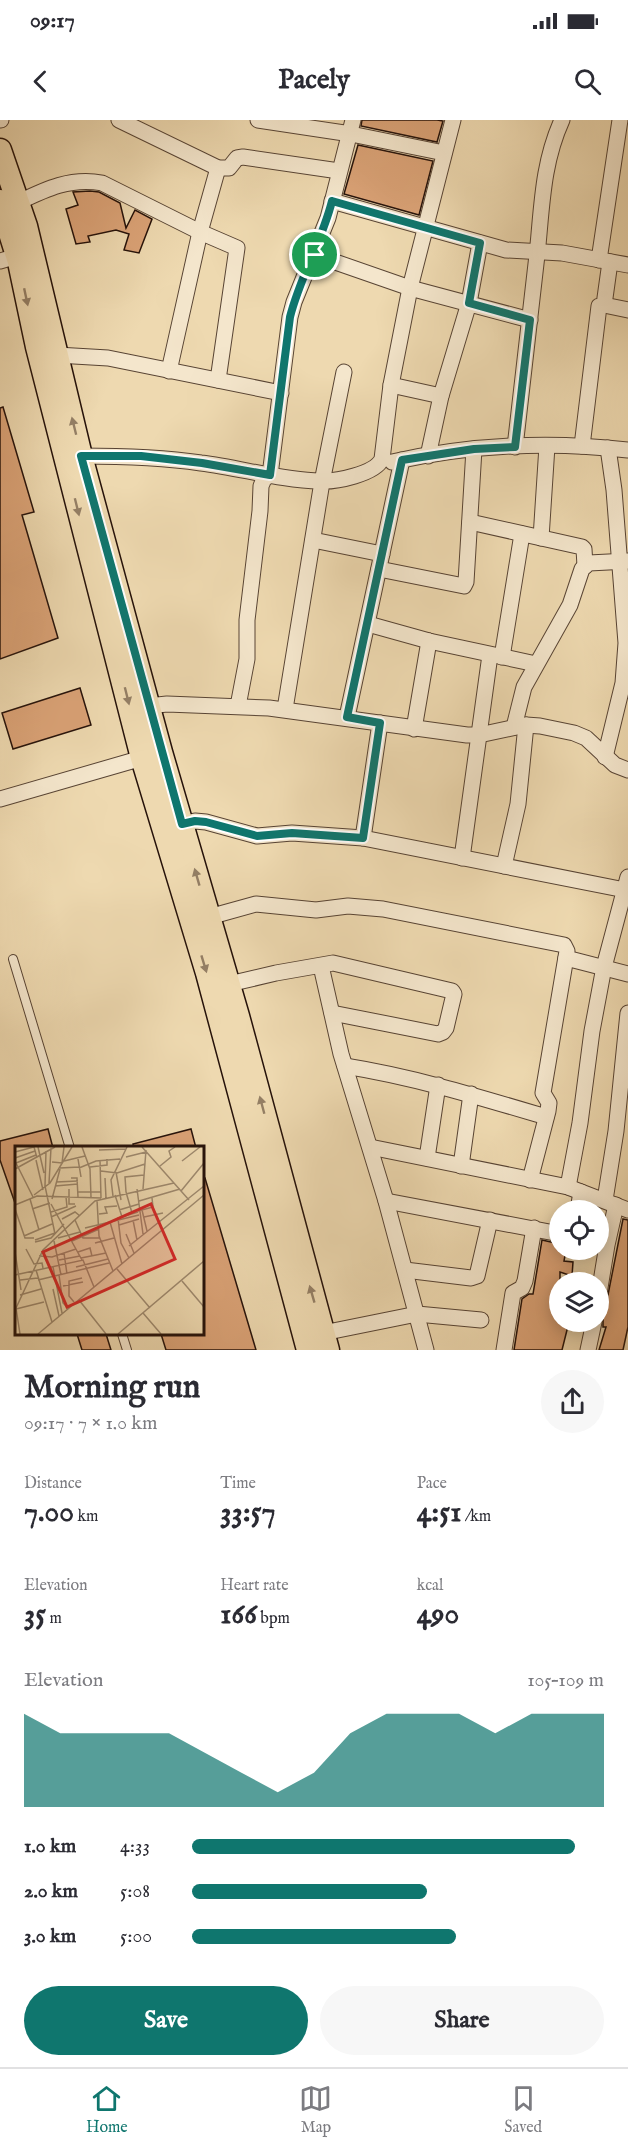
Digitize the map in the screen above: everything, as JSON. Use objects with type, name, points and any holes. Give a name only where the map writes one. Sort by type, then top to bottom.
[{"type":"main road","points":[[0,150],[9,201],[57,355],[81,456],[148,706],[151,755],[182,824],[229,984],[326,1341]]},
{"type":"main road","points":[[18,229],[8,258],[37,347],[151,755],[308,1350]]},
{"type":"street","points":[[119,120],[218,168],[229,168],[237,158],[243,158],[339,171]]},
{"type":"street","points":[[258,120],[352,127],[444,153]]},
{"type":"street","points":[[379,465],[382,459],[391,385],[410,288],[453,120]]},
{"type":"street","points":[[515,447],[543,185],[554,137],[562,120]]},
{"type":"street","points":[[604,305],[605,261],[620,120]]},
{"type":"street","points":[[238,706],[247,659],[247,620],[261,486],[264,479],[270,475],[292,310],[315,255],[352,127]]},
{"type":"street","points":[[169,370],[200,232],[218,168]]},
{"type":"street","points":[[9,201],[71,182],[102,183],[237,248],[218,380]]},
{"type":"street","points":[[332,201],[506,250],[562,253],[628,265]]},
{"type":"street","points":[[428,456],[441,396],[469,303],[480,243]]},
{"type":"street","points":[[315,255],[410,288],[530,320]]},
{"type":"street","points":[[582,446],[599,306],[628,310]]},
{"type":"street","points":[[57,355],[108,358],[280,393]]},
{"type":"street","points":[[285,710],[322,482],[344,372]]},
{"type":"street","points":[[391,385],[441,396]]},
{"type":"street","points":[[541,538],[547,446]]},
{"type":"street","points":[[81,456],[141,456],[322,482],[369,472],[379,465],[402,460],[474,449],[582,446],[628,450]]},
{"type":"street","points":[[605,757],[623,683],[626,643],[624,561],[608,448]]},
{"type":"street","points":[[313,540],[464,586],[474,449]]},
{"type":"street","points":[[347,717],[402,460]]},
{"type":"street","points":[[470,522],[584,549],[585,566],[570,605],[524,687],[520,726],[518,804],[504,866]]},
{"type":"street","points":[[462,858],[479,735],[522,534]]},
{"type":"street","points":[[585,566],[624,561]]},
{"type":"street","points":[[368,624],[429,641],[536,664]]},
{"type":"street","points":[[414,729],[429,641]]},
{"type":"street","points":[[148,706],[167,704],[238,706],[285,710],[347,717],[414,729],[479,735],[520,726],[540,726],[574,733],[586,738],[615,765],[628,770]]},
{"type":"street","points":[[363,838],[380,723]]},
{"type":"street","points":[[0,799],[151,755]]},
{"type":"street","points":[[182,824],[195,821],[206,822],[257,836],[292,833],[363,838],[504,866],[626,883],[604,967],[592,1031],[580,1123],[575,1190],[576,1200]]},
{"type":"street","points":[[209,917],[256,904],[316,910],[348,906],[384,909],[564,945],[567,951],[566,958],[544,1080],[543,1092],[549,1103],[530,1180]]},
{"type":"street","points":[[566,958],[628,974]]},
{"type":"street","points":[[229,984],[333,963],[452,991],[454,994],[446,1028],[444,1032],[438,1034],[332,1013]]},
{"type":"street","points":[[321,966],[345,1066],[386,1201],[426,1350]]},
{"type":"street","points":[[609,1226],[616,1205],[628,1019]]},
{"type":"street","points":[[345,1066],[438,1084],[546,1117]]},
{"type":"street","points":[[427,1158],[438,1084]]},
{"type":"street","points":[[460,1166],[471,1094]]},
{"type":"street","points":[[370,1147],[575,1190],[616,1205]]},
{"type":"street","points":[[386,1201],[549,1231]]},
{"type":"street","points":[[405,1270],[471,1278],[477,1276],[490,1220]]},
{"type":"street","points":[[504,1350],[513,1293],[522,1288],[525,1281],[534,1228]]},
{"type":"street","points":[[326,1341],[417,1314],[481,1320]]},
{"type":"street","points":[[588,1350],[592,1332]]},
{"type":"lane","points":[[13,959],[68,1146]]},
{"type":"lane","points":[[122,1335],[127,1350]]},
{"type":"building","points":[[362,120],[443,121],[437,142],[361,126]]},
{"type":"building","points":[[358,145],[433,161],[419,215],[344,194]]},
{"type":"building","points":[[73,192],[99,192],[120,203],[126,228],[135,210],[152,219],[139,253],[124,250],[129,234],[116,230],[88,236],[90,242],[76,244],[66,209],[78,205]]},
{"type":"building","points":[[3,407],[34,512],[22,515],[58,638],[0,659],[0,408]]},
{"type":"building","points":[[80,688],[91,725],[13,749],[2,713]]},
{"type":"building","points":[[48,1129],[52,1146],[15,1146],[15,1203],[0,1160],[0,1141]]},
{"type":"building","points":[[191,1129],[195,1146],[134,1146],[133,1144]]},
{"type":"building","points":[[205,1178],[256,1350],[166,1350],[161,1335],[204,1335]]},
{"type":"building","points":[[623,1219],[628,1220],[628,1327],[623,1350],[599,1350],[604,1332],[609,1332],[609,1290]]},
{"type":"building","points":[[542,1240],[549,1242],[549,1260],[573,1262],[572,1272],[549,1272],[549,1332],[566,1332],[562,1350],[514,1350],[522,1299],[533,1294]]},
{"type":"building","points":[[77,1335],[106,1335],[111,1350],[82,1350]]},
{"type":"route","points":[[332,201],[480,243],[469,303],[530,320],[515,447],[474,449],[402,460],[347,717],[380,723],[363,838],[307,833],[257,836],[206,822],[195,821],[182,824],[81,456],[141,456],[202,463],[270,475],[290,317],[294,302],[315,255],[332,201]]}]
